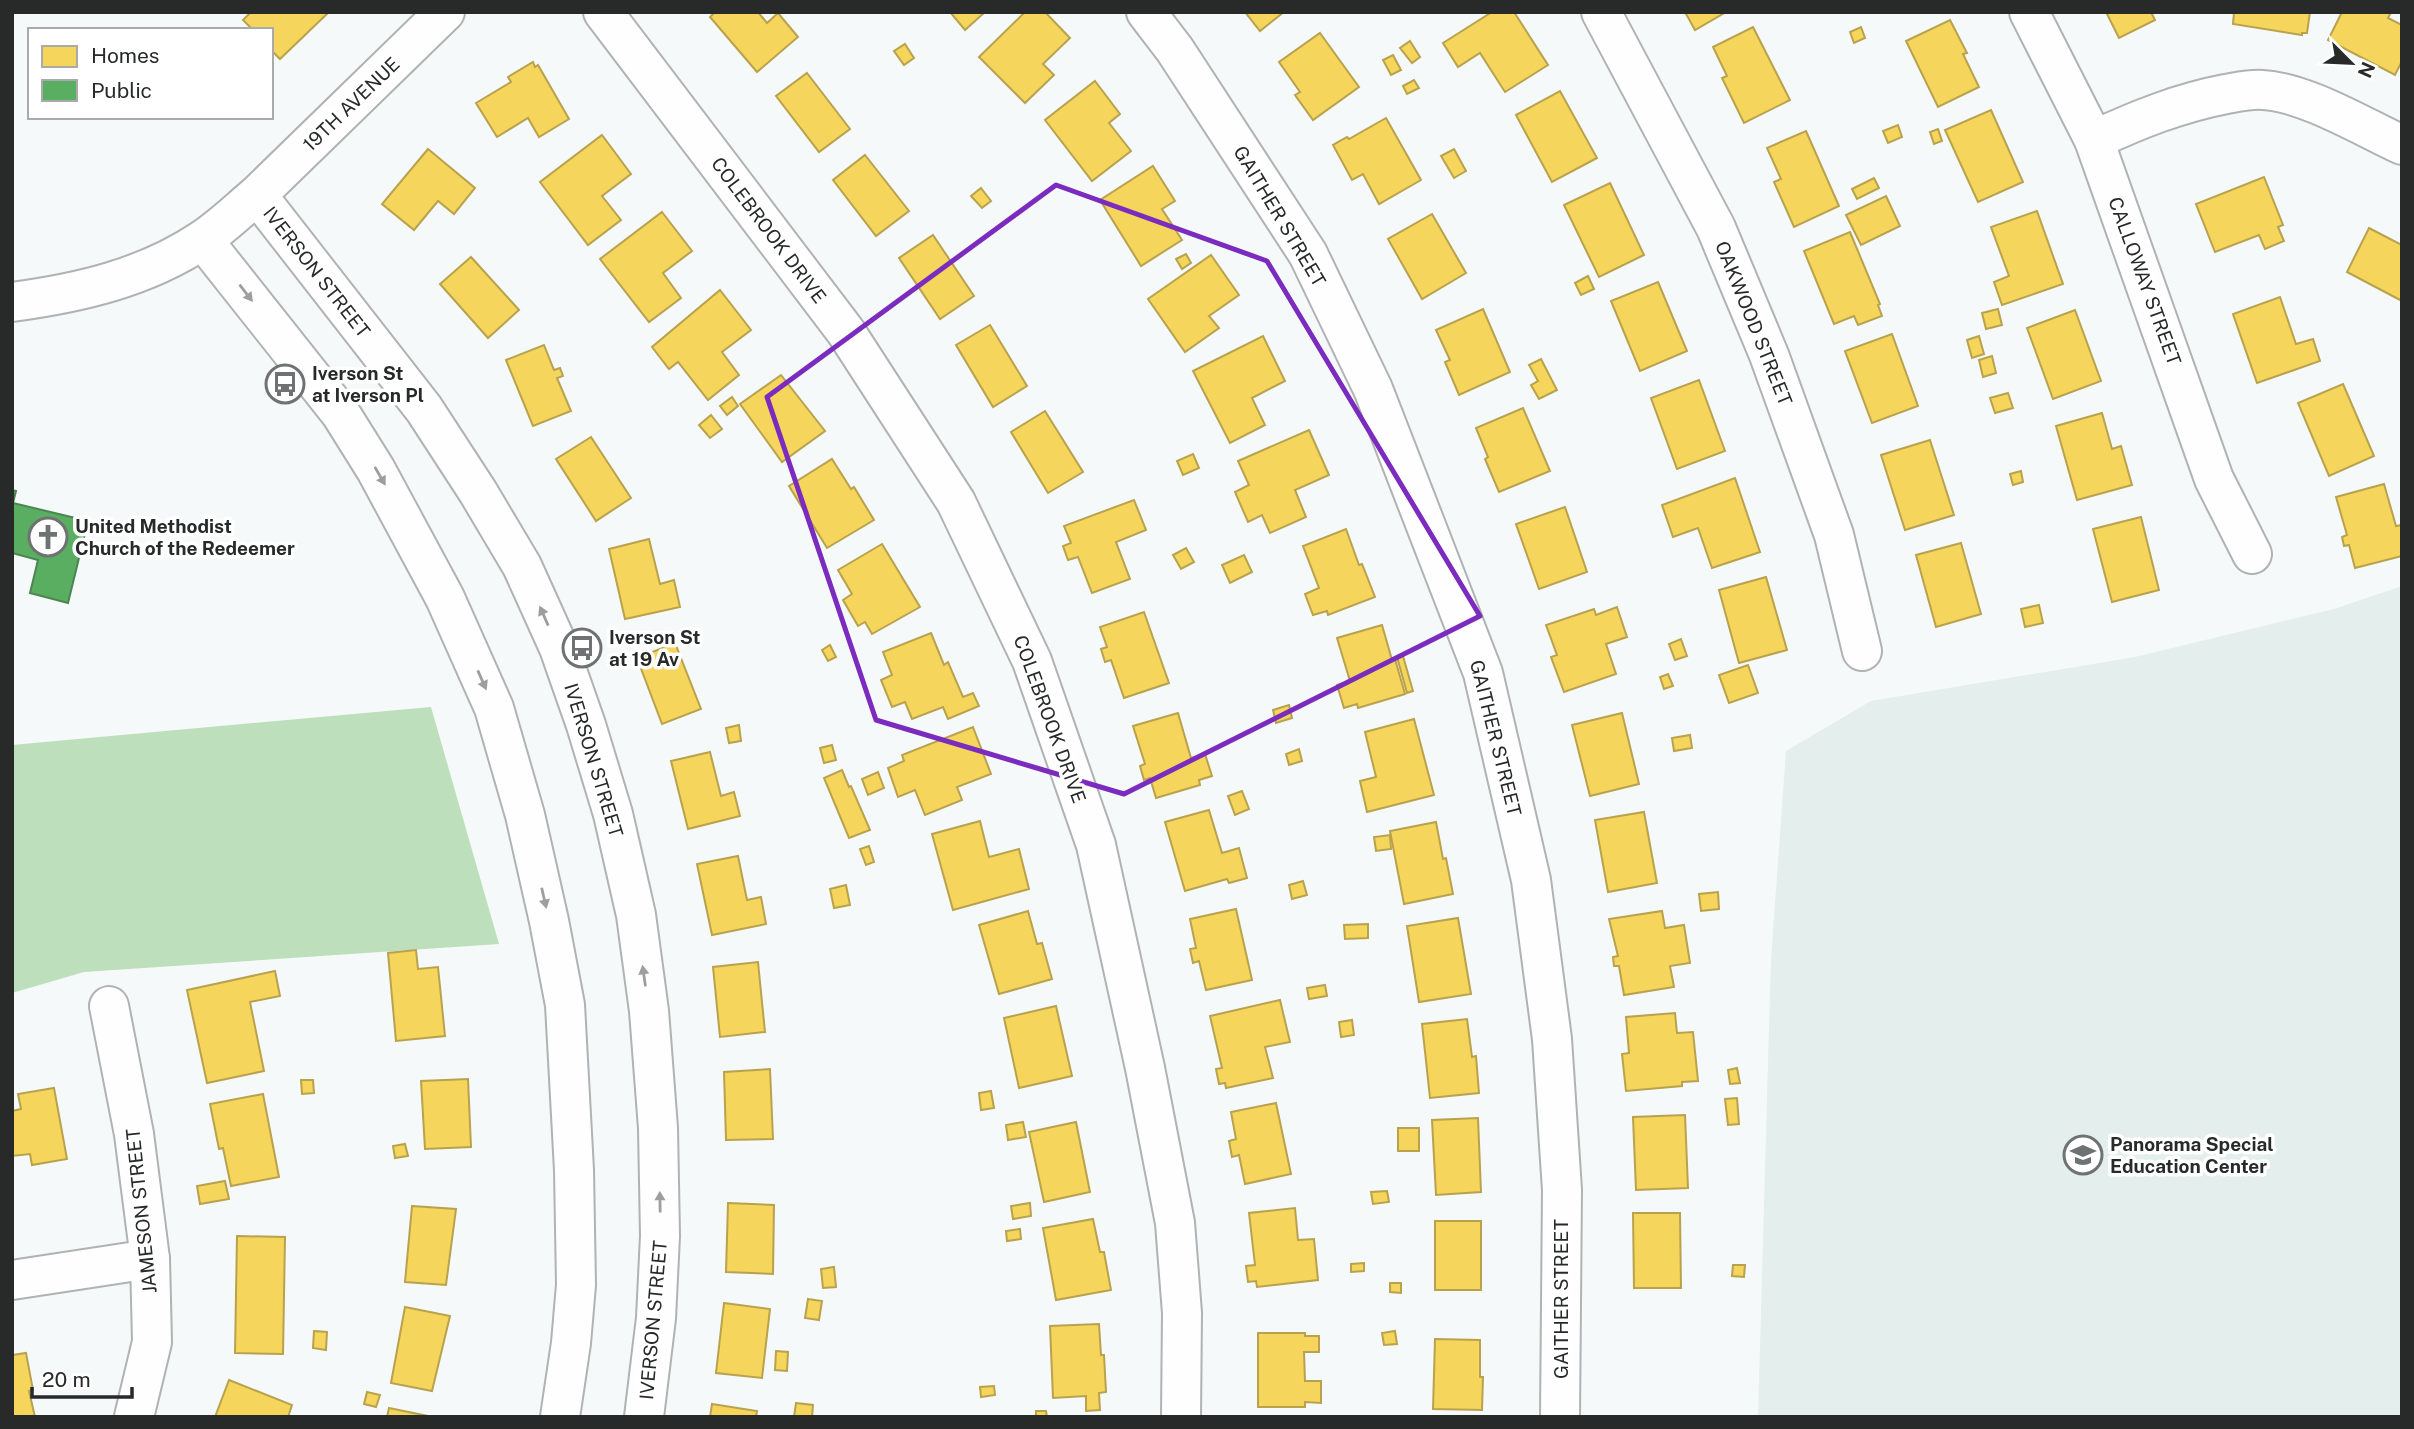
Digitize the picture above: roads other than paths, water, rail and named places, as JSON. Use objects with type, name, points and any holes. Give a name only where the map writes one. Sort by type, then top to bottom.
[{"type":"street","name":"19TH AVENUE","points":[[12,302],[56,296],[130,278],[203,240],[257,195],[445,12]]},
{"type":"street","name":"COLEBROOK DRIVE","points":[[603,12],[846,332],[956,502],[1032,661],[1096,845],[1145,1068],[1175,1223],[1182,1313],[1181,1417]]},
{"type":"street","name":"GAITHER STREET","points":[[1146,12],[1175,50],[1308,254],[1373,389],[1482,673],[1531,880],[1552,1039],[1562,1190],[1560,1417]]},
{"type":"street","name":"OAKWOOD STREET","points":[[1601,12],[1716,228],[1769,355],[1834,535],[1862,651]]},
{"type":"street","name":"CALLOWAY STREET","points":[[2029,12],[2094,140],[2214,479],[2252,554]]},
{"type":"street","points":[[2094,140],[2151,114],[2205,98],[2264,89],[2322,107],[2402,145]]},
{"type":"street","name":"IVERSON STREET","points":[[257,195],[424,409],[478,492],[522,566],[559,648],[586,724],[613,814],[636,915],[649,1011],[658,1128],[660,1236],[656,1318],[644,1417]]},
{"type":"street","points":[[203,240],[341,414],[376,470],[445,598],[494,708],[528,828],[550,920],[565,1005],[574,1170],[576,1285],[560,1417]]},
{"type":"street","name":"JAMESON STREET","points":[[109,1006],[134,1134],[150,1259],[152,1342],[134,1417]]},
{"type":"street","points":[[12,1280],[150,1259]]},
{"type":"place","name":"Iverson St at Iverson Pl","points":[[285,384]]},
{"type":"place","name":"United Methodist Church of the Redeemer","points":[[48,537]]},
{"type":"place","name":"Iverson St at 19 Av","points":[[582,648]]},
{"type":"place","name":"Panorama Special Education Center","points":[[2083,1155]]}]
